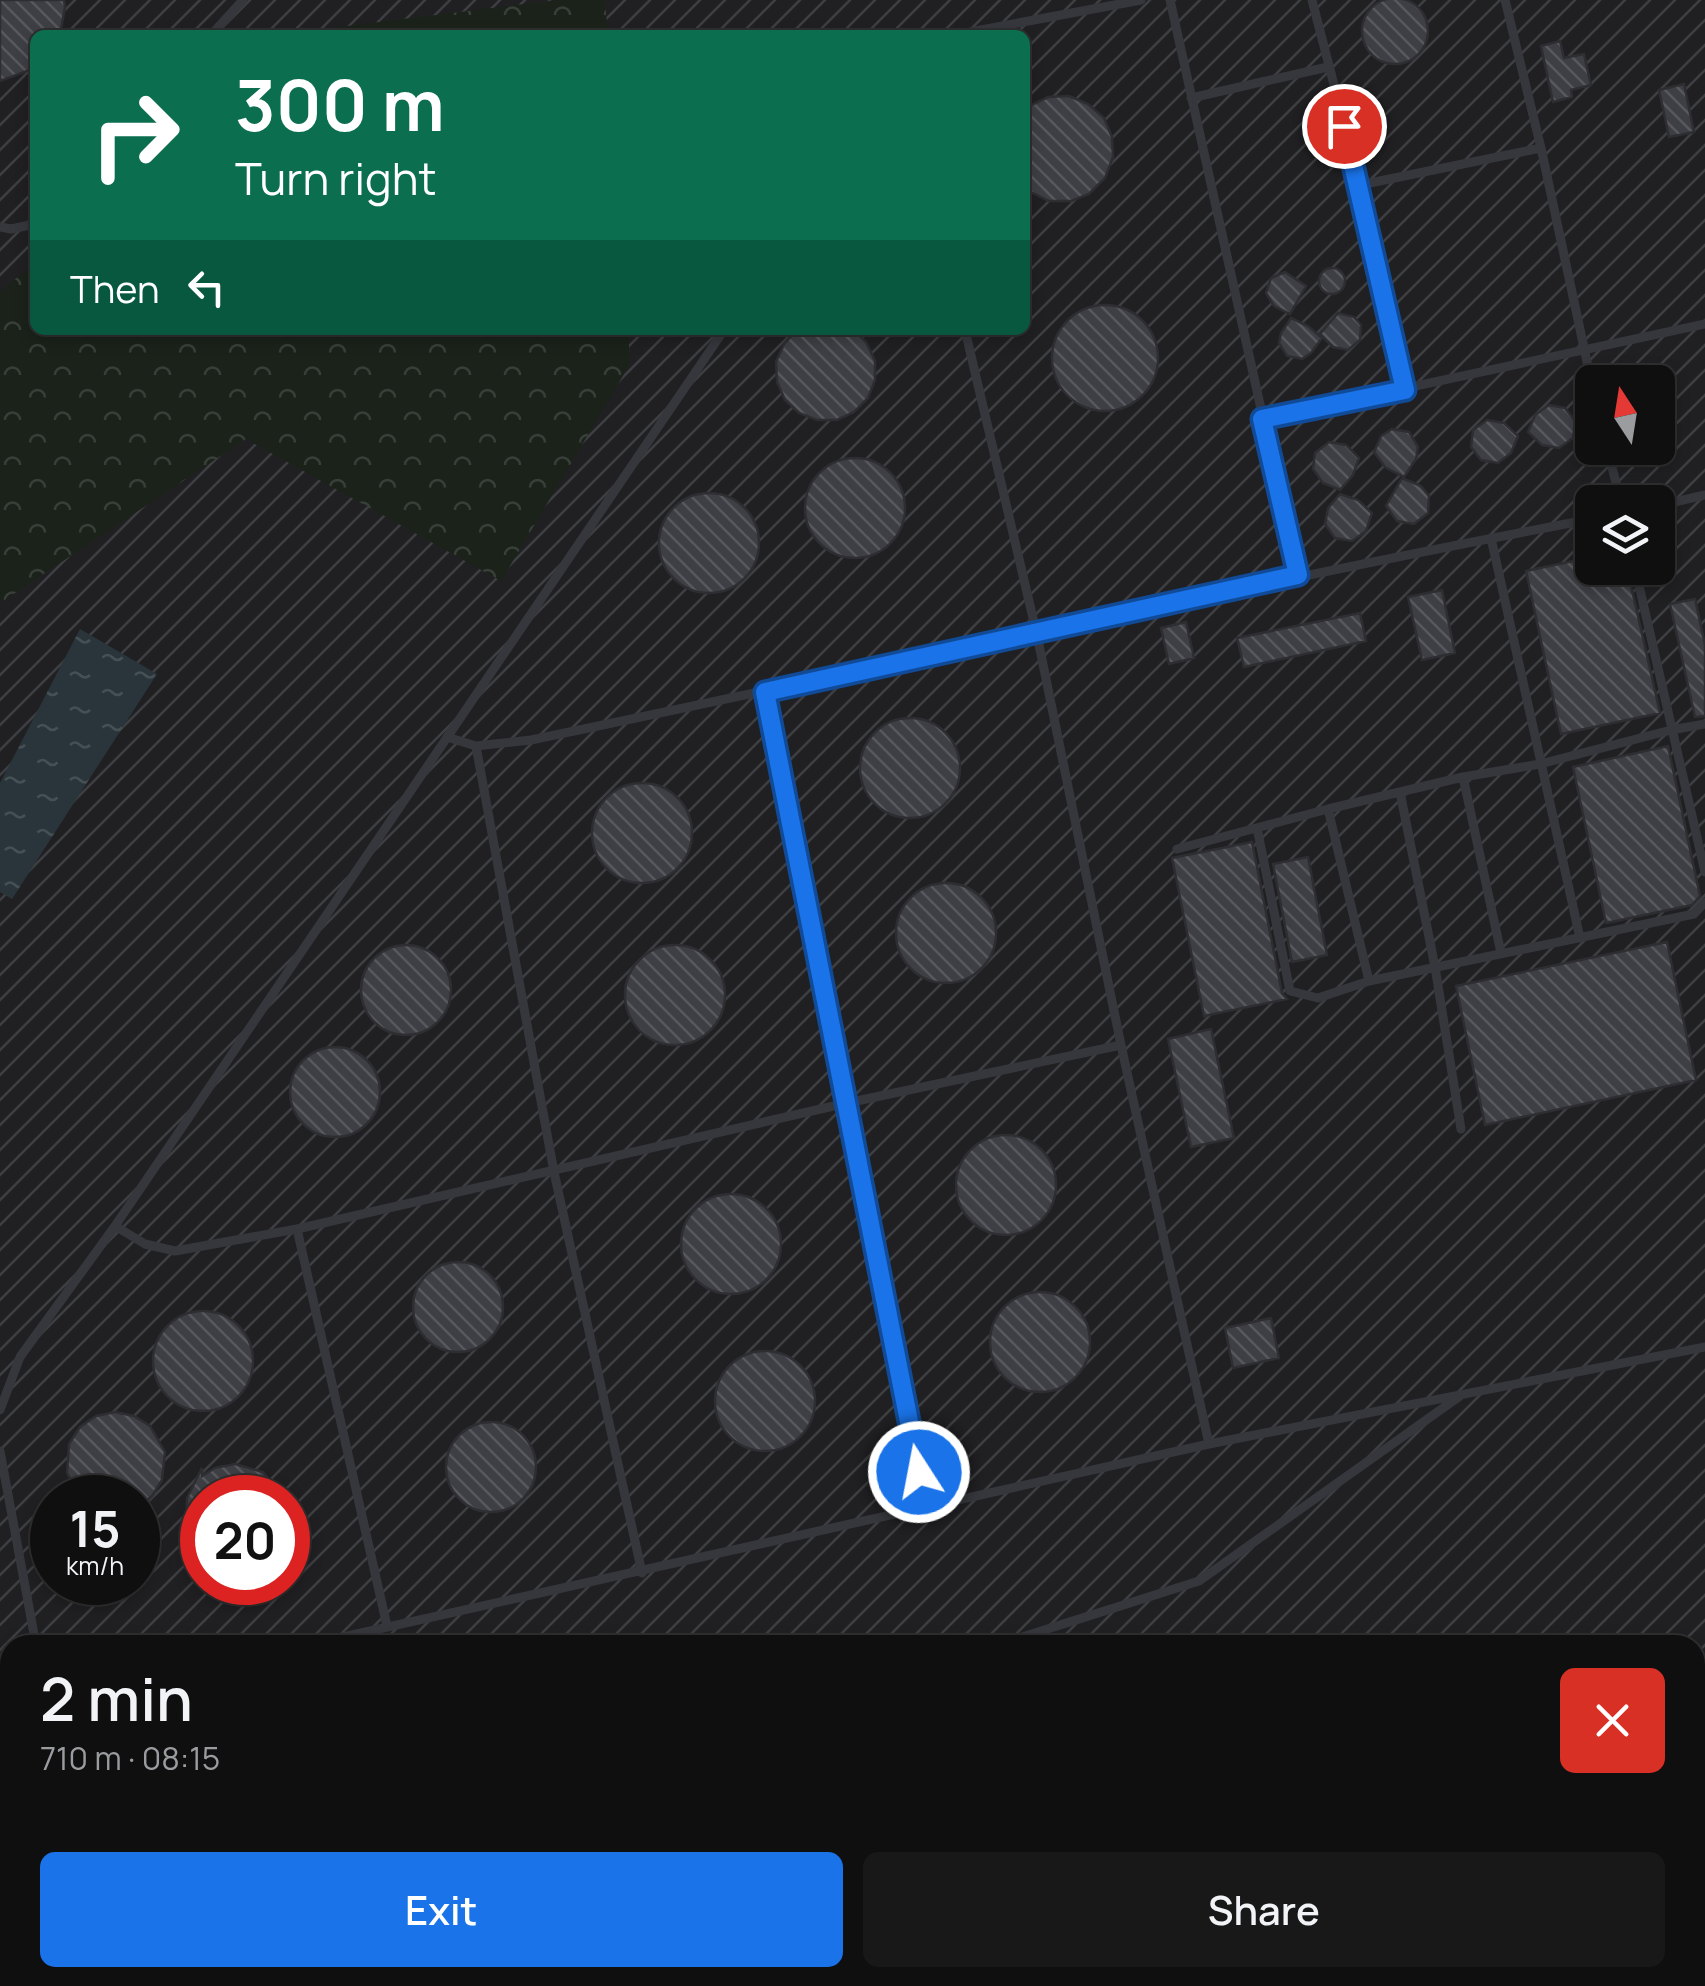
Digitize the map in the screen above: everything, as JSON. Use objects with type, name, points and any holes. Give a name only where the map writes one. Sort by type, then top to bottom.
[{"type":"lane","points":[[216,30],[243,0]]},
{"type":"lane","points":[[981,30],[1140,0]]},
{"type":"lane","points":[[1170,0],[1298,575]]},
{"type":"lane","points":[[1312,0],[1360,185],[1405,390]]},
{"type":"lane","points":[[1505,0],[1588,365]]},
{"type":"lane","points":[[1191,98],[1328,67]]},
{"type":"lane","points":[[1360,185],[1541,148]]},
{"type":"lane","points":[[0,226],[11,229],[30,225]]},
{"type":"lane","points":[[1262,419],[1705,324]]},
{"type":"lane","points":[[0,1410],[20,1358],[115,1226],[721,335]]},
{"type":"lane","points":[[966,335],[1037,634],[1121,1045],[1209,1444]]},
{"type":"lane","points":[[1675,502],[1705,495]]},
{"type":"lane","points":[[447,737],[476,746],[531,740],[1298,575],[1575,522]]},
{"type":"lane","points":[[1490,538],[1580,938]]},
{"type":"lane","points":[[1639,585],[1705,872]]},
{"type":"lane","points":[[765,692],[926,1509]]},
{"type":"lane","points":[[1177,849],[1328,809],[1705,724]]},
{"type":"lane","points":[[476,746],[554,1172],[642,1573]]},
{"type":"lane","points":[[1463,778],[1501,953]]},
{"type":"lane","points":[[1400,792],[1435,967],[1461,1130]]},
{"type":"lane","points":[[1328,809],[1369,981]]},
{"type":"lane","points":[[1257,828],[1290,992],[1318,998],[1369,981],[1694,914],[1705,902]]},
{"type":"lane","points":[[115,1226],[145,1244],[175,1251],[298,1229],[847,1103],[1121,1045]]},
{"type":"lane","points":[[298,1229],[387,1626]]},
{"type":"lane","points":[[350,1635],[1209,1444],[1705,1346]]},
{"type":"lane","points":[[1029,1635],[1199,1581],[1462,1394]]},
{"type":"lane","points":[[0,1451],[34,1635]]},
{"type":"shaded area","points":[[0,0],[1705,0],[1705,1635],[0,1635]]},
{"type":"green space","points":[[557,0],[605,0],[608,30],[315,30]]},
{"type":"green space","points":[[30,266],[30,335],[628,335],[630,364],[501,581],[246,439],[0,603],[0,292]]},
{"type":"water","points":[[80,629],[157,674],[12,899],[0,892],[0,783]]},
{"type":"building","points":[[0,0],[64,0],[61,30],[30,30],[30,70],[0,81]]},
{"type":"building","points":[[1383,1],[1407,1],[1425,19],[1425,43],[1407,61],[1383,61],[1365,43],[1365,19]]},
{"type":"building","points":[[1560,41],[1564,58],[1584,54],[1591,85],[1571,90],[1572,97],[1553,102],[1541,46]]},
{"type":"building","points":[[1684,84],[1694,132],[1669,137],[1659,90]]},
{"type":"building","points":[[1069,96],[1088,104],[1104,118],[1112,137],[1113,157],[1105,178],[1089,194],[1071,201],[1049,201],[1030,192],[1030,106],[1048,97]]},
{"type":"building","points":[[1332,268],[1341,272],[1345,281],[1341,290],[1332,294],[1323,290],[1319,281],[1323,272]]},
{"type":"building","points":[[1285,272],[1306,286],[1290,314],[1274,306],[1266,293],[1271,278]]},
{"type":"building","points":[[1105,305],[1125,309],[1143,320],[1154,338],[1158,358],[1154,378],[1143,396],[1125,407],[1105,411],[1085,407],[1067,396],[1056,378],[1052,358],[1056,338],[1067,320],[1085,309]]},
{"type":"building","points":[[1338,313],[1354,317],[1361,325],[1360,340],[1348,350],[1333,347],[1320,334]]},
{"type":"building","points":[[1291,318],[1322,338],[1302,359],[1287,356],[1279,343]]},
{"type":"building","points":[[792,335],[859,335],[875,361],[875,380],[868,398],[854,412],[837,420],[817,420],[799,413],[785,400],[777,382],[776,362]]},
{"type":"building","points":[[1549,405],[1565,408],[1575,421],[1573,438],[1559,448],[1542,445],[1528,432],[1535,415]]},
{"type":"building","points":[[1487,420],[1504,423],[1518,436],[1511,453],[1498,463],[1481,460],[1471,447],[1473,430]]},
{"type":"building","points":[[1392,429],[1409,432],[1418,447],[1416,459],[1404,477],[1385,467],[1374,452],[1381,436]]},
{"type":"building","points":[[1329,442],[1346,445],[1359,458],[1353,475],[1340,490],[1323,483],[1313,469],[1315,453]]},
{"type":"building","points":[[855,458],[874,462],[890,473],[901,489],[905,508],[901,527],[890,543],[874,554],[855,558],[836,554],[820,543],[809,527],[805,508],[809,489],[820,473],[836,462]]},
{"type":"building","points":[[1402,478],[1421,486],[1429,496],[1428,513],[1414,524],[1397,521],[1386,506]]},
{"type":"building","points":[[709,493],[728,497],[744,508],[755,524],[759,543],[755,562],[744,578],[728,589],[709,593],[690,589],[674,578],[663,562],[659,543],[663,524],[674,508],[690,497]]},
{"type":"building","points":[[1340,494],[1358,500],[1372,513],[1366,531],[1352,541],[1335,538],[1325,524],[1328,508]]},
{"type":"building","points":[[1575,561],[1575,585],[1631,585],[1660,713],[1561,734],[1526,571]]},
{"type":"building","points":[[1442,590],[1455,653],[1422,660],[1408,597]]},
{"type":"building","points":[[1695,599],[1705,645],[1705,716],[1695,717],[1670,604]]},
{"type":"building","points":[[1360,613],[1366,641],[1244,667],[1237,638]]},
{"type":"building","points":[[1186,622],[1194,658],[1169,664],[1161,628]]},
{"type":"building","points":[[910,718],[929,722],[945,733],[956,749],[960,768],[956,787],[945,803],[929,814],[910,818],[891,814],[875,803],[864,787],[860,768],[864,749],[875,733],[891,722]]},
{"type":"building","points":[[1668,746],[1700,896],[1692,905],[1606,923],[1573,767]]},
{"type":"building","points":[[642,783],[661,787],[677,798],[688,814],[692,833],[688,852],[677,868],[661,879],[642,883],[623,879],[607,868],[596,852],[592,833],[596,814],[607,798],[623,787]]},
{"type":"building","points":[[1252,842],[1282,993],[1287,999],[1204,1016],[1172,858]]},
{"type":"building","points":[[1308,857],[1327,955],[1292,962],[1273,864]]},
{"type":"building","points":[[946,883],[965,887],[981,898],[992,914],[996,933],[992,952],[981,968],[965,979],[946,983],[927,979],[911,968],[900,952],[896,933],[900,914],[911,898],[927,887]]},
{"type":"building","points":[[1667,942],[1696,1080],[1485,1125],[1456,986]]},
{"type":"building","points":[[406,945],[438,958],[451,990],[438,1022],[406,1035],[374,1022],[361,990],[374,958]]},
{"type":"building","points":[[675,945],[694,949],[710,960],[721,976],[725,995],[721,1014],[710,1030],[694,1041],[675,1045],[656,1041],[640,1030],[629,1014],[625,995],[629,976],[640,960],[656,949]]},
{"type":"building","points":[[1211,1029],[1234,1138],[1191,1147],[1168,1039]]},
{"type":"building","points":[[335,1047],[367,1060],[380,1092],[367,1124],[335,1137],[303,1124],[290,1092],[303,1060]]},
{"type":"building","points":[[1006,1135],[1025,1139],[1041,1150],[1052,1166],[1056,1185],[1052,1204],[1041,1220],[1025,1231],[1006,1235],[987,1231],[971,1220],[960,1204],[956,1185],[960,1166],[971,1150],[987,1139]]},
{"type":"building","points":[[731,1194],[750,1198],[766,1209],[777,1225],[781,1244],[777,1263],[766,1279],[750,1290],[731,1294],[712,1290],[696,1279],[685,1263],[681,1244],[685,1225],[696,1209],[712,1198]]},
{"type":"building","points":[[458,1262],[490,1275],[503,1307],[490,1339],[458,1352],[426,1339],[413,1307],[426,1275]]},
{"type":"building","points":[[1040,1292],[1059,1296],[1075,1307],[1086,1323],[1090,1342],[1086,1361],[1075,1377],[1059,1388],[1040,1392],[1021,1388],[1005,1377],[994,1361],[990,1342],[994,1323],[1005,1307],[1021,1296]]},
{"type":"building","points":[[203,1311],[222,1315],[238,1326],[249,1342],[253,1361],[249,1380],[238,1396],[222,1407],[203,1411],[184,1407],[168,1396],[157,1380],[153,1361],[157,1342],[168,1326],[184,1315]]},
{"type":"building","points":[[1271,1318],[1279,1358],[1233,1368],[1225,1328]]},
{"type":"building","points":[[765,1351],[784,1355],[800,1366],[811,1382],[815,1401],[811,1420],[800,1436],[784,1447],[765,1451],[746,1447],[730,1436],[719,1420],[715,1401],[719,1382],[730,1366],[746,1355]]},
{"type":"building","points":[[115,1412],[134,1416],[150,1426],[165,1452],[160,1483],[160,1475],[68,1475],[69,1444],[80,1427],[96,1416]]},
{"type":"building","points":[[491,1422],[523,1435],[536,1467],[523,1499],[491,1512],[459,1499],[446,1467],[459,1435]]},
{"type":"building","points":[[235,1464],[265,1475],[204,1475]]},
{"type":"route","points":[[919,1472],[765,692],[1298,575],[1262,419],[1405,390],[1344,126]]}]
